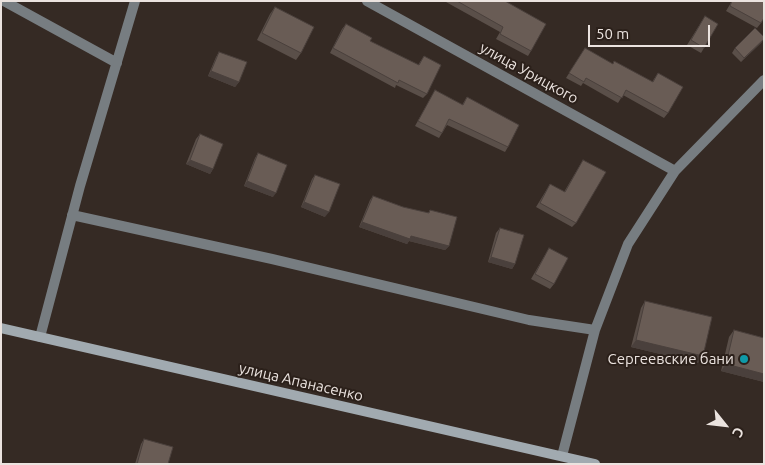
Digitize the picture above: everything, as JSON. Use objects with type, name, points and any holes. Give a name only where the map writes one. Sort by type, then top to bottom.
[{"type":"main road","name":"улица Апанасенко","points":[[1,328],[595,464]]},
{"type":"street","points":[[4,1],[117,63]]},
{"type":"street","points":[[40,337],[72,215],[135,1]]},
{"type":"street","name":"улица Урицкого","points":[[368,1],[675,171]]},
{"type":"street","points":[[562,456],[595,330],[628,244],[675,171],[764,80]]},
{"type":"street","points":[[72,215],[272,259],[529,320],[595,330]]},
{"type":"building","points":[[457,1],[505,1],[546,24],[531,51],[500,34],[503,27]]},
{"type":"building","points":[[732,1],[764,1],[764,18],[761,23],[730,6]]},
{"type":"building","points":[[275,7],[314,27],[301,53],[262,33]]},
{"type":"building","points":[[705,16],[718,24],[704,48],[691,40]]},
{"type":"building","points":[[346,24],[372,38],[370,41],[419,65],[424,56],[441,65],[427,94],[399,80],[398,83],[333,48]]},
{"type":"building","points":[[755,28],[764,39],[744,58],[735,48]]},
{"type":"building","points":[[585,48],[613,64],[614,61],[653,82],[658,73],[683,87],[668,113],[626,90],[622,98],[586,78],[584,82],[569,73]]},
{"type":"building","points":[[219,52],[247,62],[239,82],[211,71]]},
{"type":"building","points":[[435,90],[463,105],[467,97],[519,125],[508,147],[449,119],[442,133],[418,121]]},
{"type":"building","points":[[200,134],[223,144],[213,169],[190,160]]},
{"type":"building","points":[[258,153],[287,165],[276,193],[247,181]]},
{"type":"building","points":[[583,160],[606,172],[576,223],[540,203],[550,184],[565,192]]},
{"type":"building","points":[[315,175],[340,184],[329,212],[304,202]]},
{"type":"building","points":[[373,196],[403,207],[429,213],[430,210],[457,217],[449,246],[411,236],[410,239],[362,222]]},
{"type":"building","points":[[500,228],[524,235],[515,264],[491,257]]},
{"type":"building","points":[[549,248],[568,258],[554,284],[535,274]]},
{"type":"building","points":[[645,301],[712,317],[703,356],[636,340]]},
{"type":"building","name":"Сергеевские бани","points":[[734,330],[764,338],[764,374],[726,364]]},
{"type":"building","points":[[144,439],[173,447],[168,464],[137,464]]},
{"type":"place","name":"Сергеевские бани","points":[[744,359]]}]
